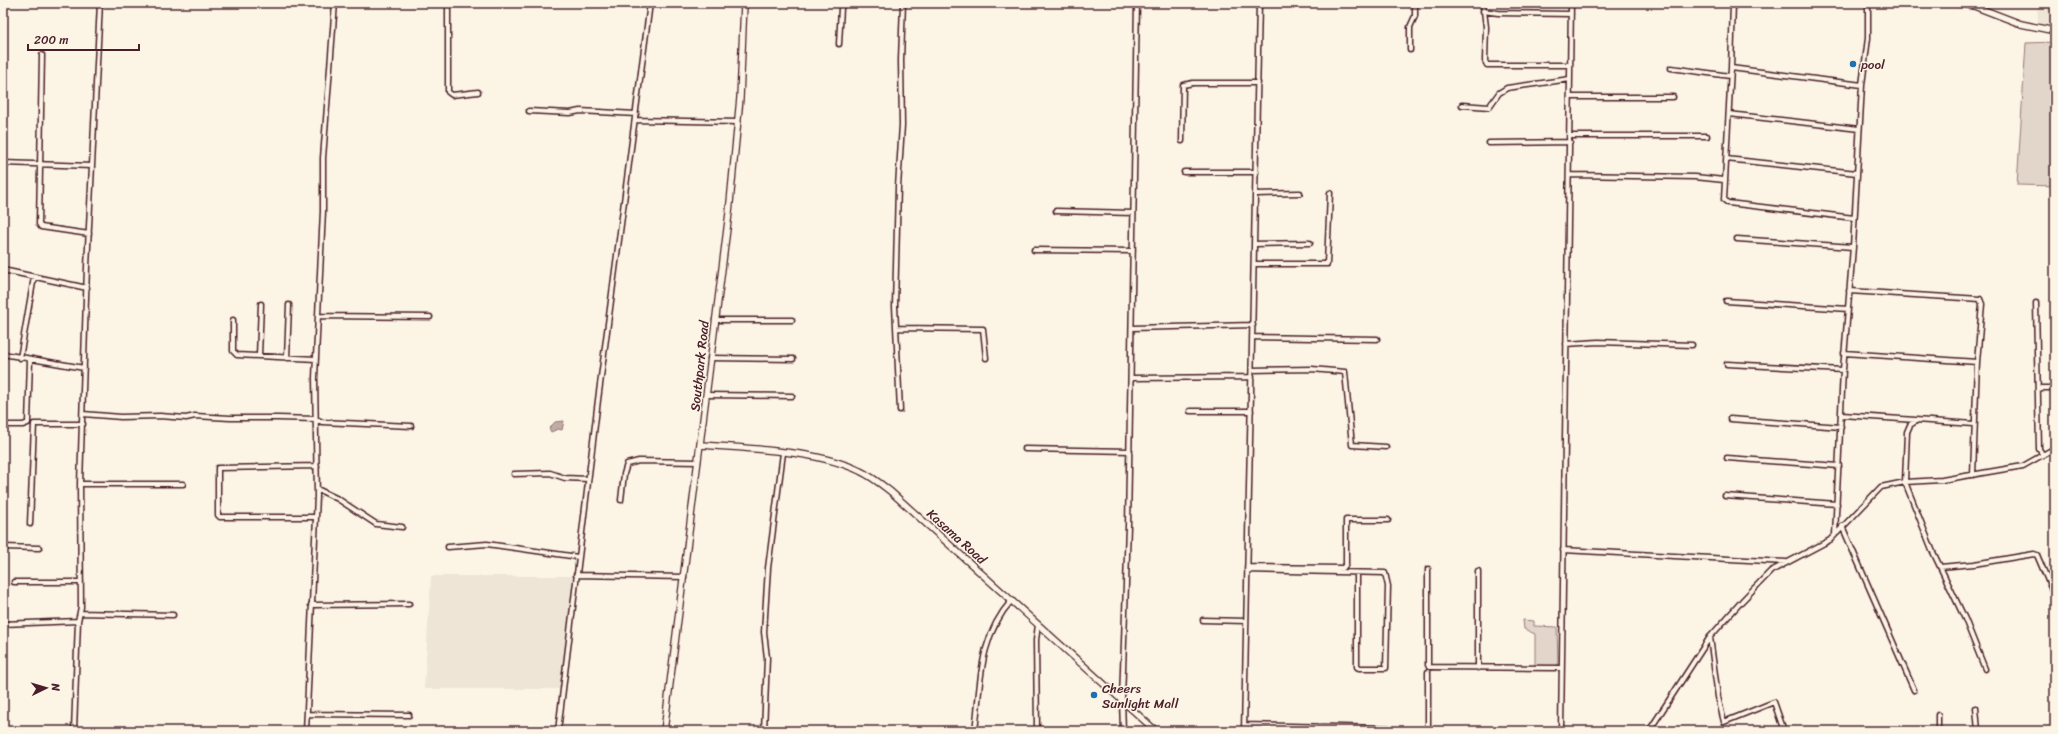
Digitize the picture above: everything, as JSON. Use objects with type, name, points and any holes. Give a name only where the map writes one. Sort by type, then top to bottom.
[{"type":"street","points":[[74,731],[81,582],[80,484],[84,368],[100,3]]},
{"type":"street","points":[[306,731],[317,489],[316,359],[323,211],[323,158],[335,3]]},
{"type":"street","points":[[448,3],[448,92],[452,96],[478,92]]},
{"type":"street","points":[[558,731],[578,557],[650,3]]},
{"type":"street","name":"Southpark Road","points":[[664,731],[701,445],[738,122],[744,3]]},
{"type":"street","points":[[839,44],[840,8],[844,3]]},
{"type":"street","points":[[900,410],[895,306],[898,187],[902,125],[900,60],[903,3]]},
{"type":"street","points":[[1123,731],[1122,699],[1130,451],[1137,3]]},
{"type":"street","points":[[1244,731],[1259,3]]},
{"type":"street","points":[[1410,50],[1410,28],[1415,16],[1415,3]]},
{"type":"street","points":[[1483,3],[1486,27],[1484,61],[1487,65],[1570,65]]},
{"type":"street","points":[[1561,731],[1566,344],[1570,176],[1571,3]]},
{"type":"street","points":[[1733,3],[1729,114],[1723,196],[1728,203],[1854,218]]},
{"type":"street","points":[[1835,535],[1844,353],[1853,248],[1862,84],[1868,38],[1868,3]]},
{"type":"street","points":[[1957,3],[1974,6],[2020,24],[2055,30]]},
{"type":"street","points":[[1484,11],[1498,13],[1571,14]]},
{"type":"street","points":[[42,55],[38,218],[41,227],[89,234]]},
{"type":"street","points":[[1671,68],[1730,76]]},
{"type":"street","points":[[1731,68],[1862,84]]},
{"type":"street","points":[[1462,105],[1489,106],[1499,94],[1507,88],[1570,79]]},
{"type":"street","points":[[1182,141],[1183,85],[1193,82],[1258,83]]},
{"type":"street","points":[[1570,97],[1673,97]]},
{"type":"street","points":[[529,111],[570,113],[580,111],[636,114]]},
{"type":"street","points":[[1729,114],[1859,129]]},
{"type":"street","points":[[636,120],[738,122]]},
{"type":"street","points":[[1489,142],[1707,136]]},
{"type":"street","points":[[1726,159],[1857,173]]},
{"type":"street","points":[[3,163],[40,163],[92,166]]},
{"type":"street","points":[[1184,172],[1256,172]]},
{"type":"street","points":[[1570,176],[1695,177],[1724,180]]},
{"type":"street","points":[[1256,194],[1300,193]]},
{"type":"street","points":[[1254,264],[1327,264],[1330,193]]},
{"type":"street","points":[[1056,211],[1133,213]]},
{"type":"street","points":[[1737,239],[1853,248]]},
{"type":"street","points":[[1255,244],[1310,243]]},
{"type":"street","points":[[1034,250],[1133,251]]},
{"type":"street","points":[[3,270],[87,288]]},
{"type":"street","points":[[20,358],[34,277]]},
{"type":"street","points":[[1849,292],[1980,299],[1982,304],[1977,362],[1972,475]]},
{"type":"street","points":[[1726,301],[1848,309]]},
{"type":"street","points":[[2036,303],[2039,388],[2039,449],[2043,455]]},
{"type":"street","points":[[259,356],[261,304]]},
{"type":"street","points":[[287,358],[289,305]]},
{"type":"street","points":[[318,316],[430,317]]},
{"type":"street","points":[[233,320],[234,354],[316,359]]},
{"type":"street","points":[[715,320],[792,320]]},
{"type":"street","points":[[1132,328],[1253,326]]},
{"type":"street","points":[[896,328],[983,330],[986,358]]},
{"type":"street","points":[[1253,337],[1377,339]]},
{"type":"street","points":[[1566,344],[1598,342],[1692,345]]},
{"type":"street","points":[[1844,353],[1977,362]]},
{"type":"street","points":[[3,354],[30,360],[84,368]]},
{"type":"street","points":[[710,358],[793,359]]},
{"type":"street","points":[[3,425],[23,425],[28,423],[30,360]]},
{"type":"street","points":[[1726,364],[1843,370]]},
{"type":"street","points":[[1252,370],[1312,370],[1345,372],[1352,445],[1386,446]]},
{"type":"street","points":[[1131,378],[1252,377]]},
{"type":"street","points":[[2039,388],[2055,388]]},
{"type":"street","points":[[707,395],[792,396]]},
{"type":"street","points":[[1190,411],[1251,411]]},
{"type":"street","points":[[83,414],[121,418],[160,416],[186,418],[195,416],[316,419],[322,422],[411,426]]},
{"type":"street","points":[[1842,415],[1974,424]]},
{"type":"street","points":[[1730,419],[1841,427]]},
{"type":"street","points":[[1902,419],[1909,427]]},
{"type":"street","points":[[1916,421],[1909,427],[1905,453],[1905,482],[1940,567],[1965,619],[1984,669]]},
{"type":"street","points":[[30,524],[34,424],[82,424]]},
{"type":"street","name":"Kasama Road","points":[[701,445],[783,453],[823,459],[851,467],[868,475],[890,491],[1156,731]]},
{"type":"street","points":[[1648,731],[1710,637],[1771,571],[1830,540],[1880,487],[1905,482],[1930,482],[2023,466],[2055,448]]},
{"type":"street","points":[[1025,450],[1130,451]]},
{"type":"street","points":[[764,731],[767,658],[764,632],[768,568],[783,453]]},
{"type":"street","points":[[1727,458],[1839,466]]},
{"type":"street","points":[[621,500],[624,474],[628,464],[639,461],[698,462]]},
{"type":"street","points":[[316,517],[218,515],[218,468],[317,466]]},
{"type":"street","points":[[514,474],[550,473],[565,478],[588,479]]},
{"type":"street","points":[[80,484],[183,484]]},
{"type":"street","points":[[317,489],[338,499],[376,524],[402,527]]},
{"type":"street","points":[[1725,496],[1837,504]]},
{"type":"street","points":[[1247,568],[1343,568],[1346,564],[1346,520],[1388,520]]},
{"type":"street","points":[[1842,526],[1914,690]]},
{"type":"street","points":[[448,547],[487,544],[578,557]]},
{"type":"street","points":[[3,547],[39,548]]},
{"type":"street","points":[[1563,550],[1786,562]]},
{"type":"street","points":[[1940,567],[1974,564],[2034,554],[2037,555],[2055,597]]},
{"type":"street","points":[[1767,561],[1771,571]]},
{"type":"street","points":[[1247,568],[1383,572],[1387,578],[1386,668],[1359,668],[1357,666],[1357,572]]},
{"type":"street","points":[[1428,569],[1428,664],[1432,667],[1562,668]]},
{"type":"street","points":[[1478,571],[1478,668]]},
{"type":"street","points":[[576,576],[684,577]]},
{"type":"street","points":[[14,582],[81,582]]},
{"type":"street","points":[[975,731],[984,655],[988,638],[995,622],[1012,600]]},
{"type":"street","points":[[311,605],[409,604]]},
{"type":"street","points":[[80,613],[173,615]]},
{"type":"street","points":[[1203,620],[1246,621]]},
{"type":"street","points":[[3,624],[78,621]]},
{"type":"street","points":[[1037,731],[1036,640],[1038,625]]},
{"type":"street","points":[[1710,637],[1718,697],[1724,722],[1774,702],[1784,731]]},
{"type":"street","points":[[1428,672],[1428,731]]},
{"type":"street","points":[[1976,708],[1978,731]]},
{"type":"street","points":[[307,714],[409,715]]},
{"type":"street","points":[[1938,715],[1938,731]]},
{"type":"street","points":[[1244,726],[1388,728]]},
{"type":"shaded area","points":[[2037,3],[2055,3],[2055,26],[2038,25]]},
{"type":"shaded area","points":[[2055,42],[2055,186],[2017,185],[2026,43]]},
{"type":"shaded area","points":[[564,421],[562,430],[558,429],[551,432],[549,428],[555,422]]},
{"type":"shaded area","points":[[431,576],[575,576],[560,689],[424,689]]},
{"type":"shaded area","points":[[1523,620],[1534,621],[1534,626],[1557,627],[1558,666],[1535,666],[1535,634],[1524,629]]},
{"type":"place","name":"pool","points":[[1853,64]]},
{"type":"place","name":"Cheers Sunlight Mall","points":[[1094,695]]}]
